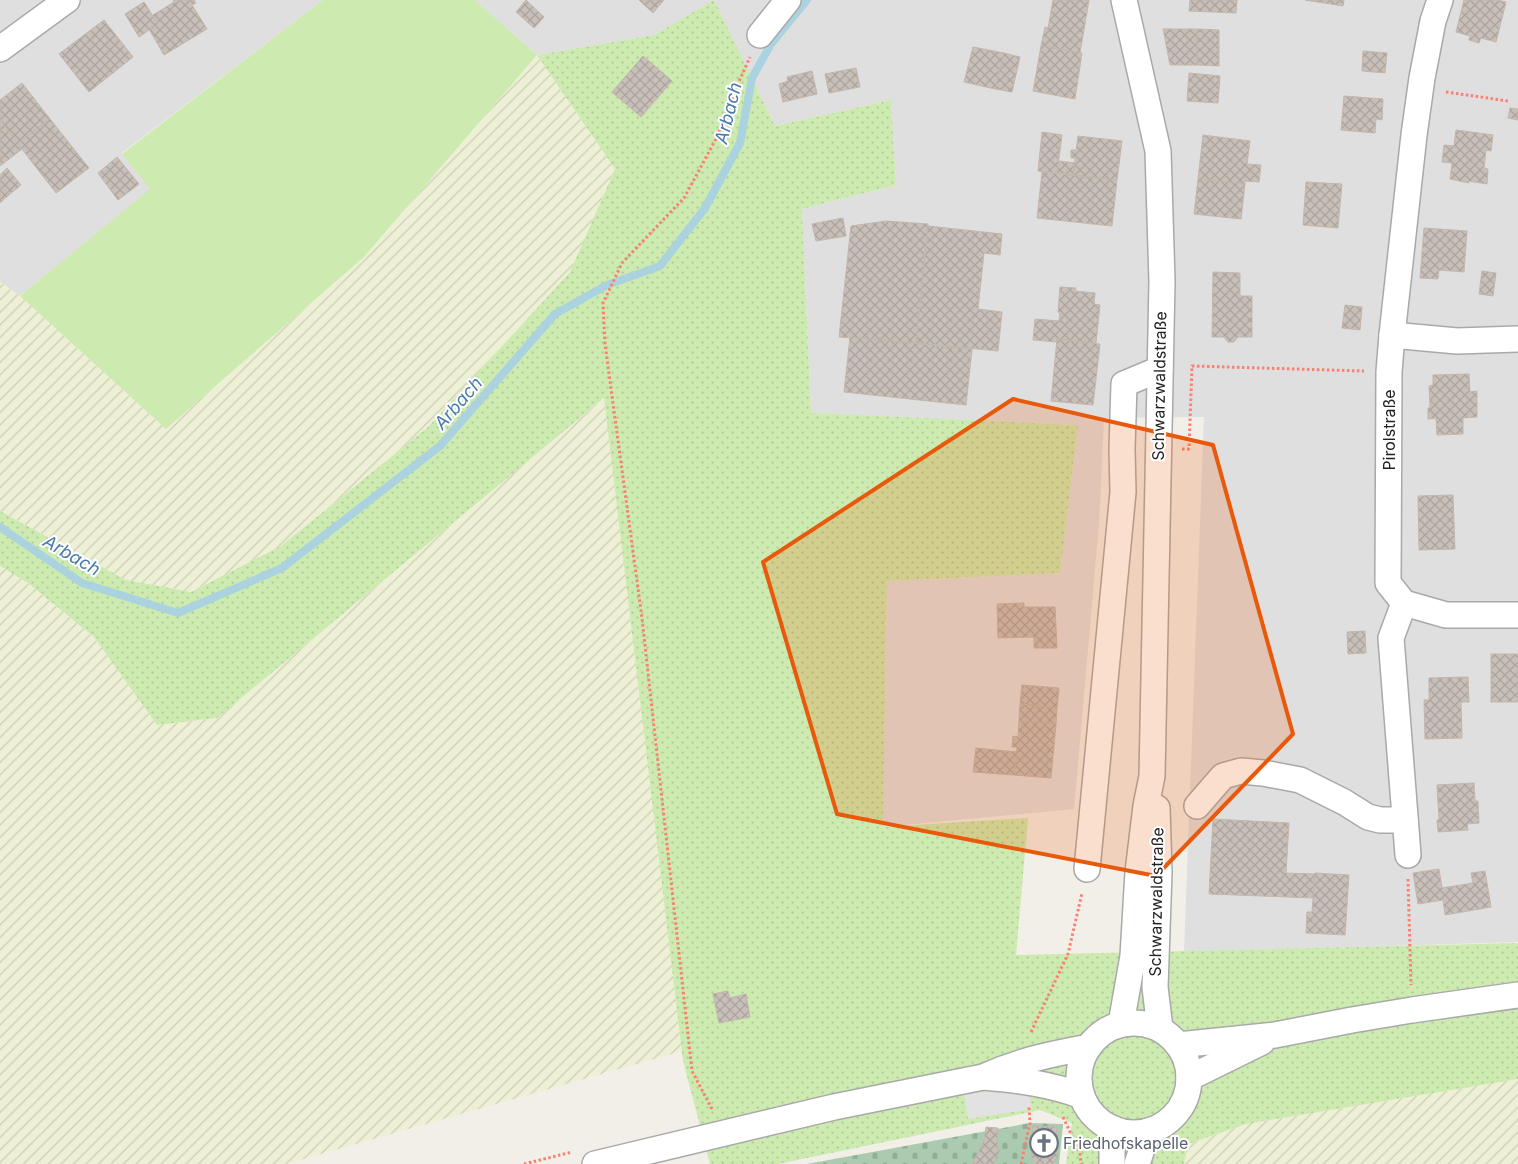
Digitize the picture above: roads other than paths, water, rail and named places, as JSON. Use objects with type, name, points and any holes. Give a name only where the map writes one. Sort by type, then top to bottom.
[{"type":"street","points":[[0,49],[40,8],[68,0]]},
{"type":"street","points":[[760,35],[788,0]]},
{"type":"street","name":"Schwarzwaldstraße","points":[[1121,1024],[1132,956],[1142,834],[1152,776],[1162,273],[1158,151],[1124,0]]},
{"type":"street","name":"Pirolstraße","points":[[1404,602],[1388,583],[1389,372],[1421,88],[1433,21],[1440,0]]},
{"type":"street","points":[[1392,335],[1457,341],[1518,339]]},
{"type":"street","points":[[1087,869],[1123,492],[1124,384],[1160,369]]},
{"type":"street","points":[[1408,855],[1391,638],[1404,602],[1446,615],[1518,615]]},
{"type":"street","points":[[1197,806],[1223,776],[1241,771],[1263,772],[1300,780],[1344,802],[1368,817],[1380,820],[1405,820]]},
{"type":"street","name":"Schwarzwaldstraße","points":[[1152,776],[1159,835],[1155,987],[1169,1037]]},
{"type":"street","points":[[1169,1037],[1275,1035],[1412,1010],[1518,995]]},
{"type":"street","points":[[1145,1023],[1169,1037],[1186,1060],[1189,1078],[1186,1096],[1178,1112],[1164,1124],[1148,1131],[1128,1132],[1112,1128],[1104,1123],[1091,1111],[1082,1096],[1080,1087],[1080,1070],[1089,1047],[1099,1035],[1121,1024],[1145,1023]]},
{"type":"street","points":[[1189,1078],[1275,1035]]},
{"type":"street","points":[[595,1164],[834,1107],[983,1077],[1023,1061],[1089,1047]]},
{"type":"street","points":[[983,1077],[1048,1086],[1067,1090],[1082,1096]]},
{"type":"street","points":[[1112,1128],[1112,1164]]},
{"type":"street","points":[[1138,1164],[1148,1131]]},
{"type":"waterway","name":"Arbach","points":[[0,527],[82,583],[178,613],[282,568],[440,446],[555,314],[607,285],[660,266],[705,208],[740,143],[752,78],[771,44],[807,0]]},
{"type":"place","name":"Friedhofskapelle","points":[[1044,1143]]}]
